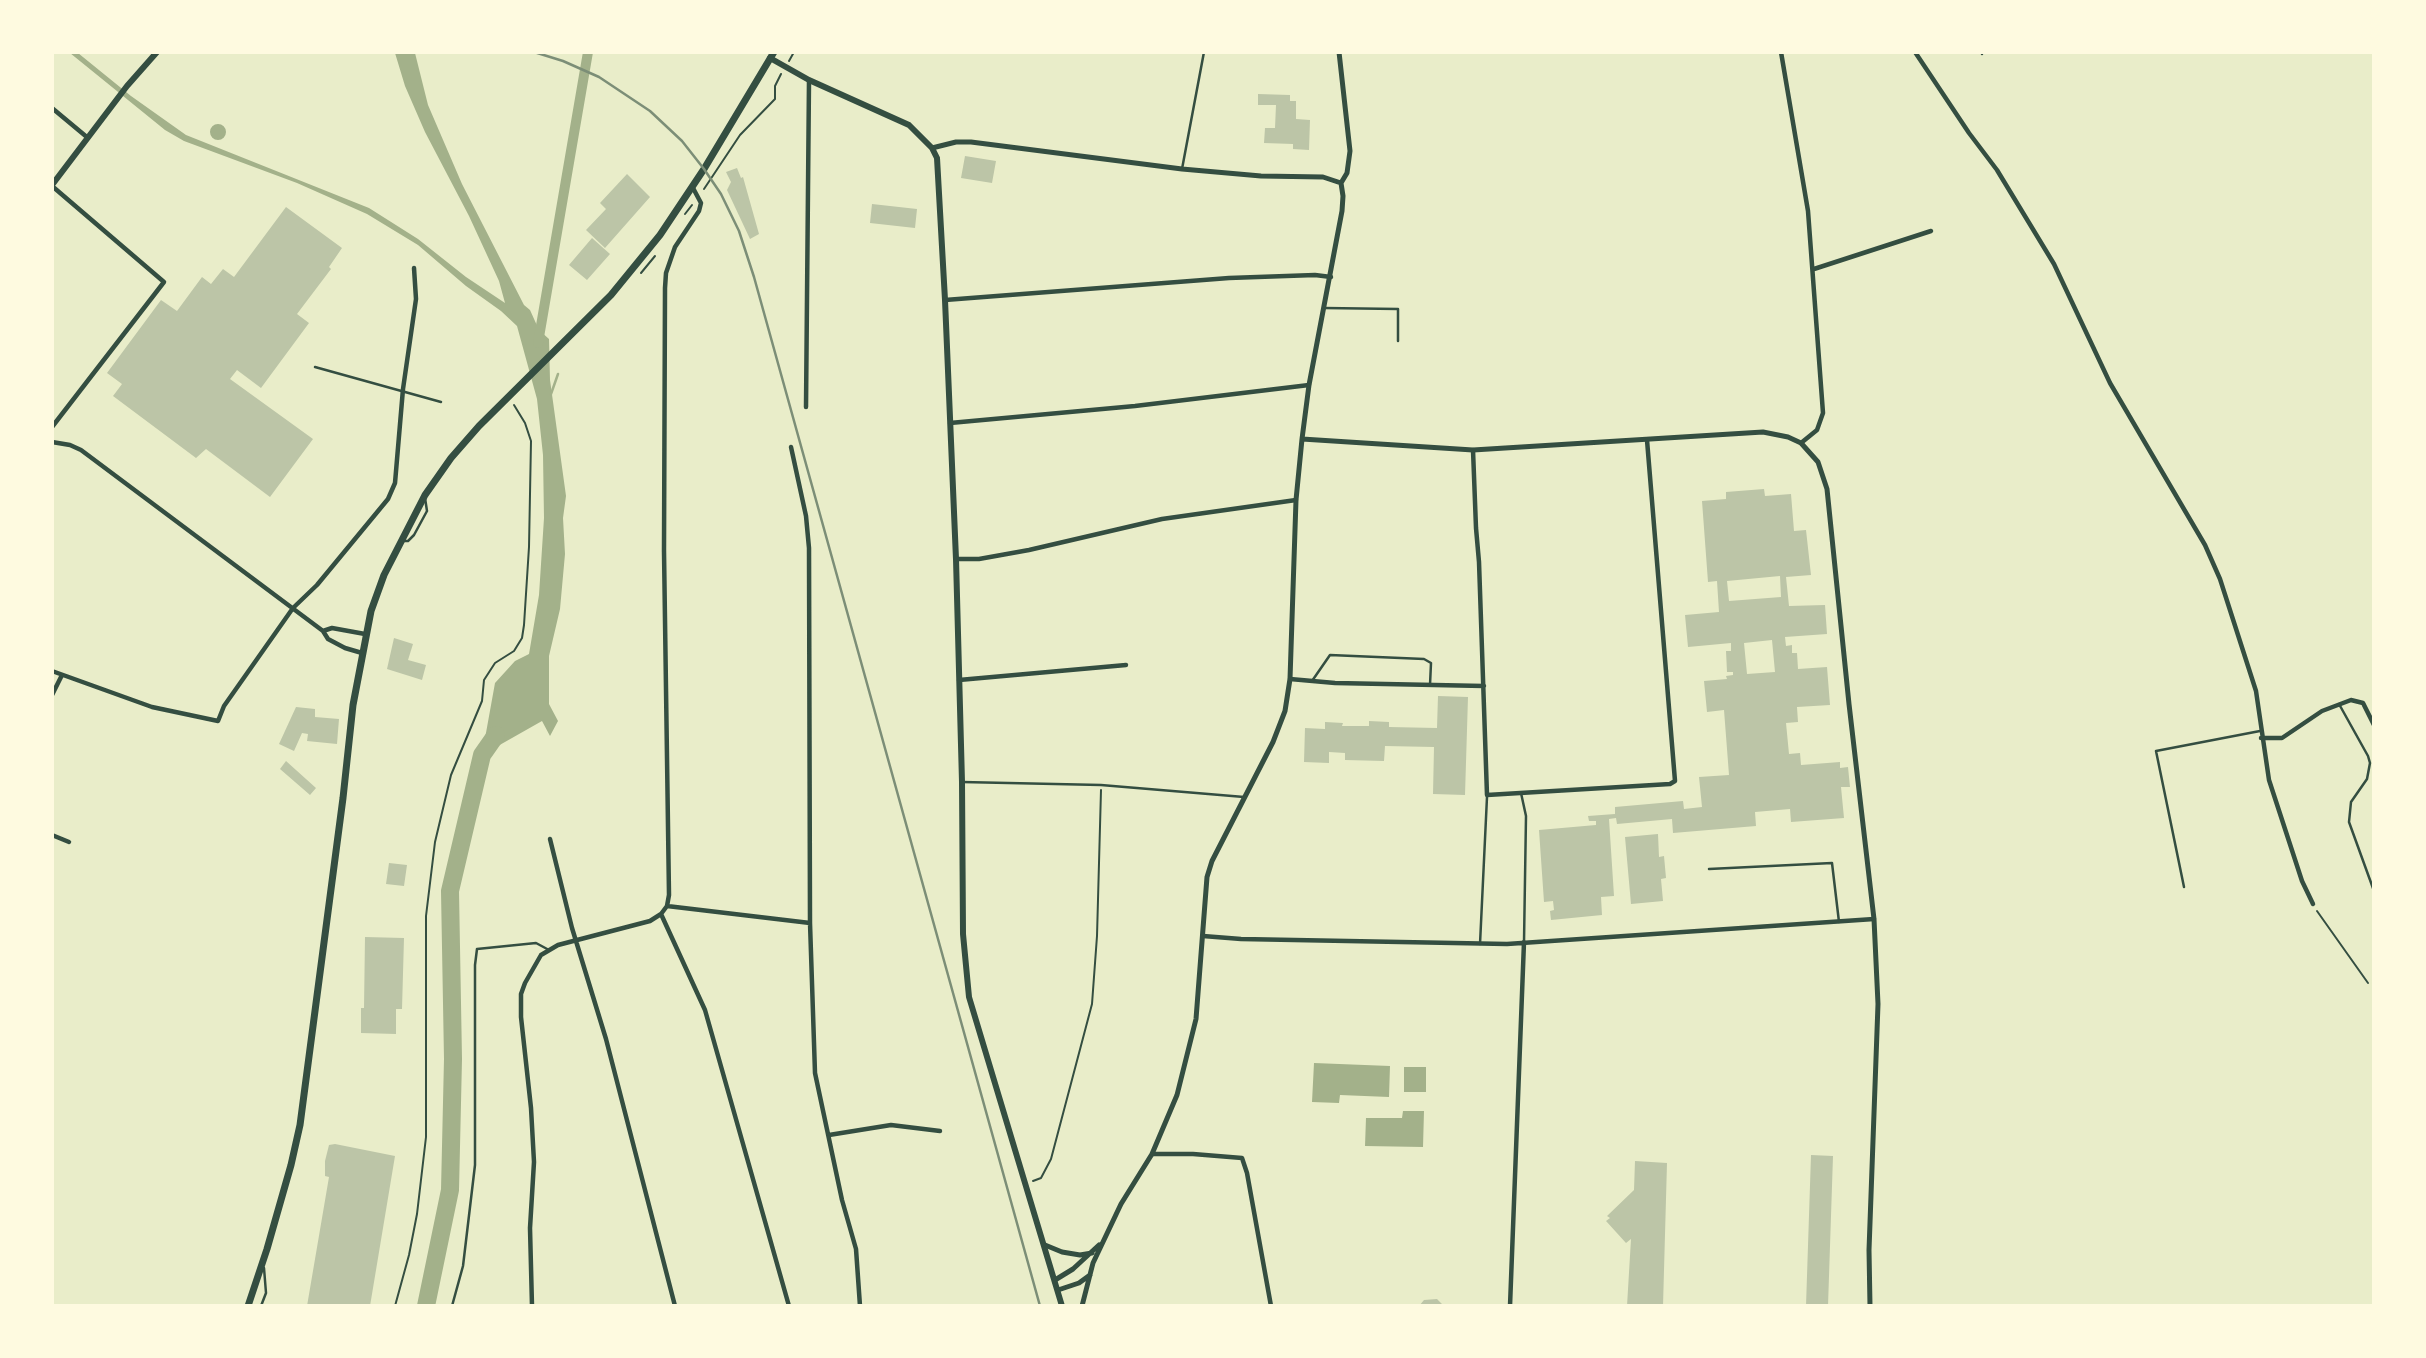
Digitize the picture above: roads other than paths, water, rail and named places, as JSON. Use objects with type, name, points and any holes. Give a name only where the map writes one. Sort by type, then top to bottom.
[{"type":"main road","points":[[52,186],[152,54]]},
{"type":"main road","points":[[248,1306],[291,1165],[300,1125],[344,798],[353,705],[365,634],[384,575],[425,495],[458,449],[611,295],[660,235],[692,188],[772,55],[809,80],[909,125],[932,148],[937,158],[956,559],[963,934],[969,998],[1062,1306]]},
{"type":"street","points":[[1082,1306],[1090,1275],[1104,1240],[1121,1204],[1152,1154],[1177,1095],[1196,1019],[1207,877],[1212,861],[1279,729],[1285,711],[1290,679],[1296,500],[1301,439],[1331,277],[1343,196],[1341,183],[1347,173],[1350,151],[1339,52]]},
{"type":"street","points":[[1781,52],[1808,211],[1823,413],[1817,429],[1801,443]]},
{"type":"street","points":[[1915,52],[1997,170],[2054,264],[2110,383],[2205,545],[2220,579],[2256,691],[2269,780],[2302,881],[2313,904]]},
{"type":"street","points":[[806,407],[809,80]]},
{"type":"street","points":[[52,108],[88,138]]},
{"type":"street","points":[[932,148],[956,142],[971,142],[1182,169],[1261,176],[1323,177],[1341,183]]},
{"type":"street","points":[[52,186],[164,282],[52,427]]},
{"type":"street","points":[[532,1306],[530,1228],[534,1162],[522,1028],[522,994],[532,966],[541,955],[558,945],[650,921],[667,906],[669,895],[664,551],[665,288],[666,272],[675,247],[699,211],[701,203],[692,188]]},
{"type":"street","points":[[1814,269],[1931,231]]},
{"type":"street","points":[[52,671],[152,707],[218,721],[224,706],[293,608],[317,584],[388,499],[395,483],[403,389],[416,299],[414,268]]},
{"type":"street","points":[[945,300],[1228,278],[1315,275],[1331,277]]},
{"type":"street","points":[[950,423],[1135,406],[1309,385]]},
{"type":"street","points":[[1301,439],[1473,450],[1763,432],[1788,437],[1801,443],[1818,461],[1828,489],[1874,919],[1878,1004],[1869,1250],[1870,1306]]},
{"type":"street","points":[[1473,450],[1487,795],[1670,784],[1675,781],[1647,440]]},
{"type":"street","points":[[53,441],[70,444],[81,450],[293,608],[323,631],[328,639],[362,653]]},
{"type":"street","points":[[791,447],[806,516],[809,548],[810,923],[815,1073],[842,1200],[856,1250],[860,1306]]},
{"type":"street","points":[[956,559],[979,559],[1029,550],[1162,519],[1296,500]]},
{"type":"street","points":[[323,631],[332,628],[365,634]]},
{"type":"street","points":[[960,680],[1126,665]]},
{"type":"street","points":[[52,695],[62,675]]},
{"type":"street","points":[[1290,679],[1484,686]]},
{"type":"street","points":[[2261,738],[2282,738],[2322,711],[2351,701],[2363,704],[2374,725]]},
{"type":"street","points":[[52,835],[68,842]]},
{"type":"street","points":[[550,839],[576,941],[606,1039],[675,1306]]},
{"type":"street","points":[[667,906],[810,923]]},
{"type":"street","points":[[661,914],[705,1010],[789,1306]]},
{"type":"street","points":[[1203,936],[1480,944],[1874,919]]},
{"type":"street","points":[[1510,1306],[1524,942]]},
{"type":"street","points":[[829,1135],[891,1125],[940,1131]]},
{"type":"street","points":[[1152,1154],[1241,1158],[1247,1172],[1271,1306]]},
{"type":"street","points":[[1055,1280],[1073,1269],[1104,1240]]},
{"type":"street","points":[[1045,1245],[1062,1252],[1080,1255],[1092,1253]]},
{"type":"street","points":[[1058,1290],[1079,1283],[1090,1275]]},
{"type":"lane","points":[[1182,169],[1204,52]]},
{"type":"lane","points":[[1324,308],[1398,309],[1398,341]]},
{"type":"lane","points":[[315,367],[403,389],[442,402]]},
{"type":"lane","points":[[1312,681],[1330,655],[1424,659],[1431,663],[1430,685]]},
{"type":"lane","points":[[2339,704],[2368,755],[2370,764],[2367,779],[2354,795],[2349,822],[2374,891]]},
{"type":"lane","points":[[2184,887],[2156,751],[2260,731]]},
{"type":"lane","points":[[962,782],[1101,786],[1244,797]]},
{"type":"lane","points":[[1521,793],[1526,816],[1524,942]]},
{"type":"lane","points":[[1480,944],[1487,795]]},
{"type":"lane","points":[[1709,869],[1832,863],[1839,922]]},
{"type":"lane","points":[[452,1306],[463,1266],[475,1165],[477,949],[536,943],[549,950]]},
{"type":"lane","points":[[261,1306],[266,1293],[263,1262]]},
{"type":"waterway","points":[[538,343],[588,52]]},
{"type":"waterway","points":[[551,394],[558,374]]},
{"type":"waterway","points":[[426,1306],[450,1190],[453,1059],[450,891],[482,755],[496,735]]},
{"type":"railway","points":[[534,52],[599,77],[650,111],[682,141],[704,169],[721,194],[739,231],[1040,1306]]}]
